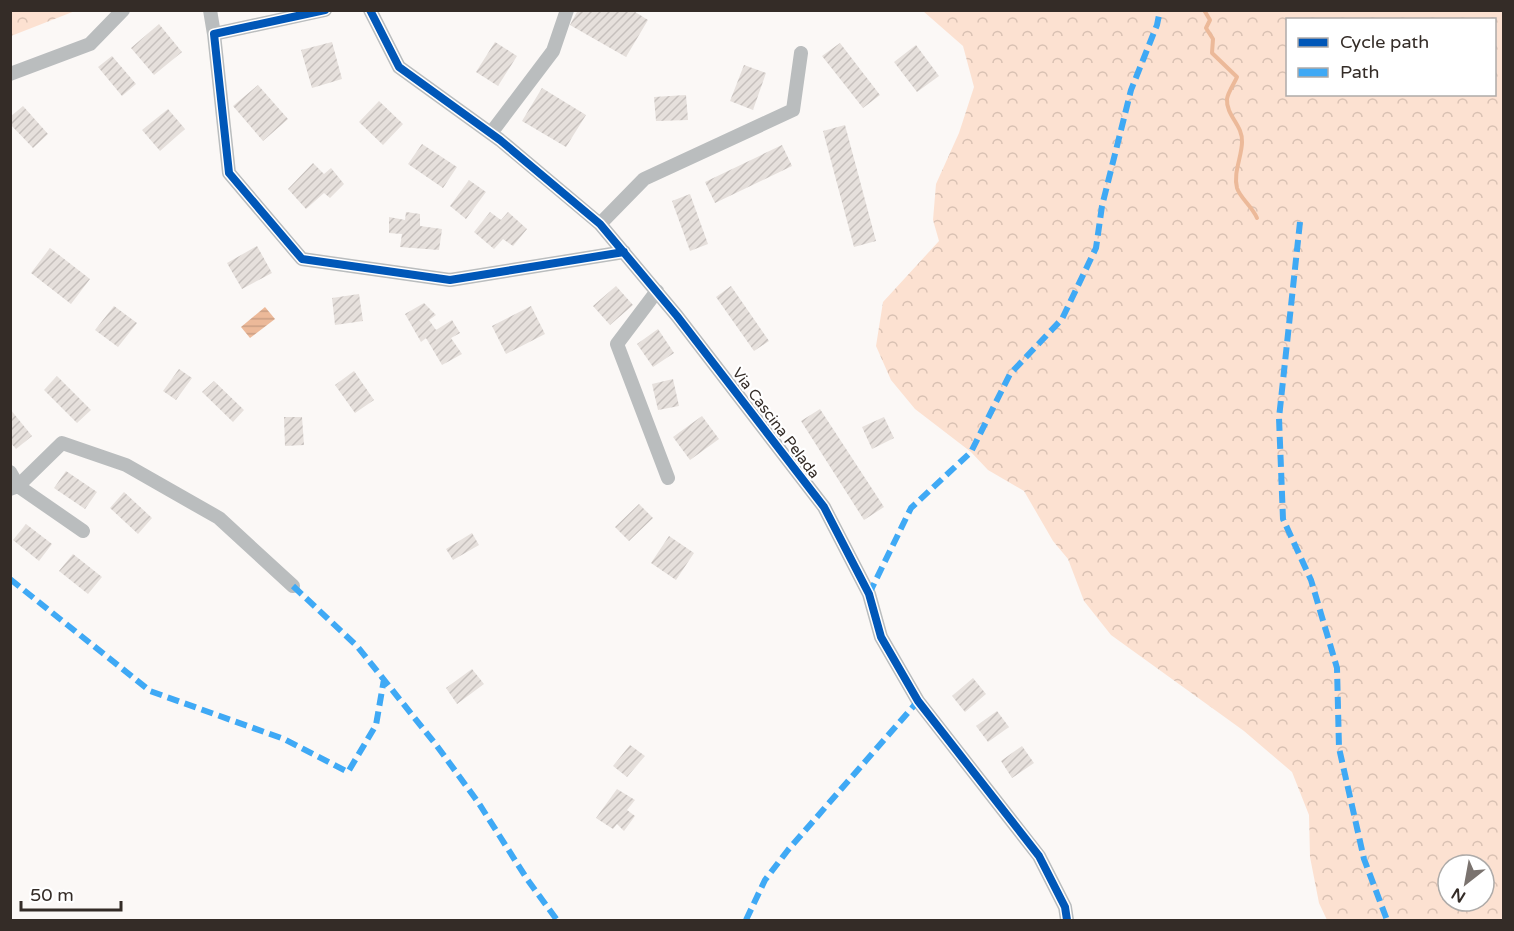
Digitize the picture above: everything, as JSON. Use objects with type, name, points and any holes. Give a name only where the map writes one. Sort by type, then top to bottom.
[{"type":"street","points":[[10,74],[90,44],[123,10]]},
{"type":"street","points":[[210,10],[229,173],[302,259],[450,280],[624,252]]},
{"type":"street","points":[[214,34],[325,10]]},
{"type":"street","points":[[491,133],[553,51],[567,10]]},
{"type":"street","name":"Via Cascina Pelada","points":[[371,13],[399,67],[491,133],[600,224],[657,291],[824,507],[869,594],[880,637],[918,701],[1040,856],[1065,907],[1066,921]]},
{"type":"street","points":[[600,224],[644,179],[793,111],[801,53]]},
{"type":"street","points":[[657,291],[616,344],[668,478]]},
{"type":"street","points":[[14,487],[62,443],[126,465],[219,518],[293,586]]},
{"type":"street","points":[[10,472],[14,487],[83,531]]},
{"type":"green space","points":[[11,10],[75,10],[75,11],[11,36]]},
{"type":"green space","points":[[923,11],[1503,11],[1503,920],[1327,920],[1319,903],[1310,857],[1309,815],[1292,772],[1244,731],[1111,635],[1084,601],[1068,559],[1053,541],[1024,491],[988,470],[971,452],[915,409],[891,380],[876,346],[883,302],[939,241],[933,220],[936,184],[959,133],[974,87],[963,46]]},
{"type":"shaded area","points":[[265,307],[275,319],[250,338],[241,327]]},
{"type":"building","points":[[578,10],[632,10],[648,20],[626,57],[570,25]]},
{"type":"building","points":[[159,24],[182,52],[154,75],[131,48]]},
{"type":"building","points":[[332,42],[342,79],[312,88],[301,50]]},
{"type":"building","points":[[495,42],[517,56],[498,86],[476,72]]},
{"type":"building","points":[[840,43],[880,95],[863,108],[822,56]]},
{"type":"building","points":[[916,45],[939,76],[917,92],[894,62]]},
{"type":"building","points":[[112,56],[136,84],[122,96],[98,67]]},
{"type":"building","points":[[744,65],[766,73],[753,110],[730,101]]},
{"type":"building","points":[[258,85],[288,119],[263,141],[233,106]]},
{"type":"building","points":[[542,88],[586,115],[566,147],[522,121]]},
{"type":"building","points":[[686,95],[688,120],[656,121],[654,97]]},
{"type":"building","points":[[379,101],[403,124],[383,145],[359,122]]},
{"type":"building","points":[[23,106],[48,134],[33,148],[10,124],[10,117]]},
{"type":"building","points":[[168,109],[185,129],[160,151],[142,130]]},
{"type":"building","points":[[845,125],[876,241],[854,247],[823,131]]},
{"type":"building","points":[[422,144],[457,167],[443,188],[408,164]]},
{"type":"building","points":[[782,145],[792,166],[715,203],[705,182]]},
{"type":"building","points":[[313,163],[324,174],[331,168],[344,184],[330,198],[324,193],[306,209],[288,189]]},
{"type":"building","points":[[469,180],[486,192],[466,219],[450,206]]},
{"type":"building","points":[[690,194],[708,244],[690,251],[672,201]]},
{"type":"building","points":[[406,212],[420,214],[420,226],[442,229],[439,250],[400,247],[402,234],[389,233],[389,217],[405,220]]},
{"type":"building","points":[[490,212],[501,220],[508,212],[527,229],[513,246],[503,239],[494,249],[474,232]]},
{"type":"building","points":[[257,246],[272,273],[242,289],[227,263]]},
{"type":"building","points":[[50,248],[90,279],[71,304],[31,273]]},
{"type":"building","points":[[616,286],[633,305],[610,325],[593,306]]},
{"type":"building","points":[[731,286],[769,341],[754,351],[716,297]]},
{"type":"building","points":[[359,294],[363,321],[335,325],[332,298]]},
{"type":"building","points":[[424,303],[436,315],[429,320],[436,330],[452,320],[460,333],[451,338],[462,354],[442,365],[426,338],[421,342],[405,314]]},
{"type":"building","points":[[114,306],[137,323],[118,347],[95,330]]},
{"type":"building","points":[[531,306],[545,334],[506,354],[492,326]]},
{"type":"building","points":[[658,329],[674,353],[653,367],[637,344]]},
{"type":"building","points":[[179,369],[192,378],[176,400],[163,391]]},
{"type":"building","points":[[354,371],[374,400],[355,413],[335,385]]},
{"type":"building","points":[[57,376],[91,410],[77,423],[44,390]]},
{"type":"building","points":[[673,379],[679,406],[658,410],[652,384]]},
{"type":"building","points":[[214,381],[244,410],[233,422],[202,392]]},
{"type":"building","points":[[10,409],[32,436],[16,449],[10,442]]},
{"type":"building","points":[[820,409],[884,507],[864,520],[801,421]]},
{"type":"building","points":[[702,416],[719,439],[690,460],[673,437]]},
{"type":"building","points":[[284,417],[302,417],[304,445],[285,446]]},
{"type":"building","points":[[884,417],[894,438],[872,449],[862,427]]},
{"type":"building","points":[[66,471],[97,492],[85,509],[54,488]]},
{"type":"building","points":[[124,492],[152,518],[138,534],[110,508]]},
{"type":"building","points":[[639,504],[653,518],[629,541],[615,527]]},
{"type":"building","points":[[26,524],[52,544],[39,561],[13,540]]},
{"type":"building","points":[[472,533],[479,545],[453,560],[446,549]]},
{"type":"building","points":[[669,536],[694,553],[676,580],[651,563]]},
{"type":"building","points":[[73,554],[102,577],[88,594],[59,571]]},
{"type":"building","points":[[472,669],[484,684],[457,704],[446,688]]},
{"type":"building","points":[[973,678],[986,694],[965,712],[952,696]]},
{"type":"building","points":[[997,711],[1009,727],[988,742],[976,726]]},
{"type":"building","points":[[630,745],[645,756],[627,777],[613,766]]},
{"type":"building","points":[[1022,746],[1034,763],[1012,778],[1001,761]]},
{"type":"building","points":[[617,789],[635,800],[627,810],[635,816],[624,831],[617,824],[613,829],[596,818]]},
{"type":"waterway","points":[[1204,10],[1210,20],[1206,28],[1213,39],[1212,53],[1237,77],[1227,99],[1229,110],[1242,136],[1236,182],[1239,192],[1257,218]]},
{"type":"marked path","points":[[869,594],[911,508],[971,452],[1010,374],[1062,319],[1096,248],[1102,206],[1131,90],[1157,25],[1160,10]]},
{"type":"marked path","points":[[1300,222],[1279,418],[1283,519],[1311,580],[1337,668],[1339,748],[1364,859],[1387,920]]},
{"type":"marked path","points":[[10,579],[150,691],[284,739],[348,772],[376,725],[384,679]]},
{"type":"marked path","points":[[293,586],[357,646],[437,746],[478,802],[527,879],[557,920]]},
{"type":"marked path","points":[[746,920],[765,880],[788,850],[918,701]]},
{"type":"cycle path","points":[[325,10],[214,34],[229,173],[302,259],[450,280],[624,252]]},
{"type":"cycle path","points":[[370,10],[399,67],[500,140],[600,224],[677,316],[824,507],[869,594],[881,637],[918,701],[1039,856],[1065,907],[1067,920]]}]
